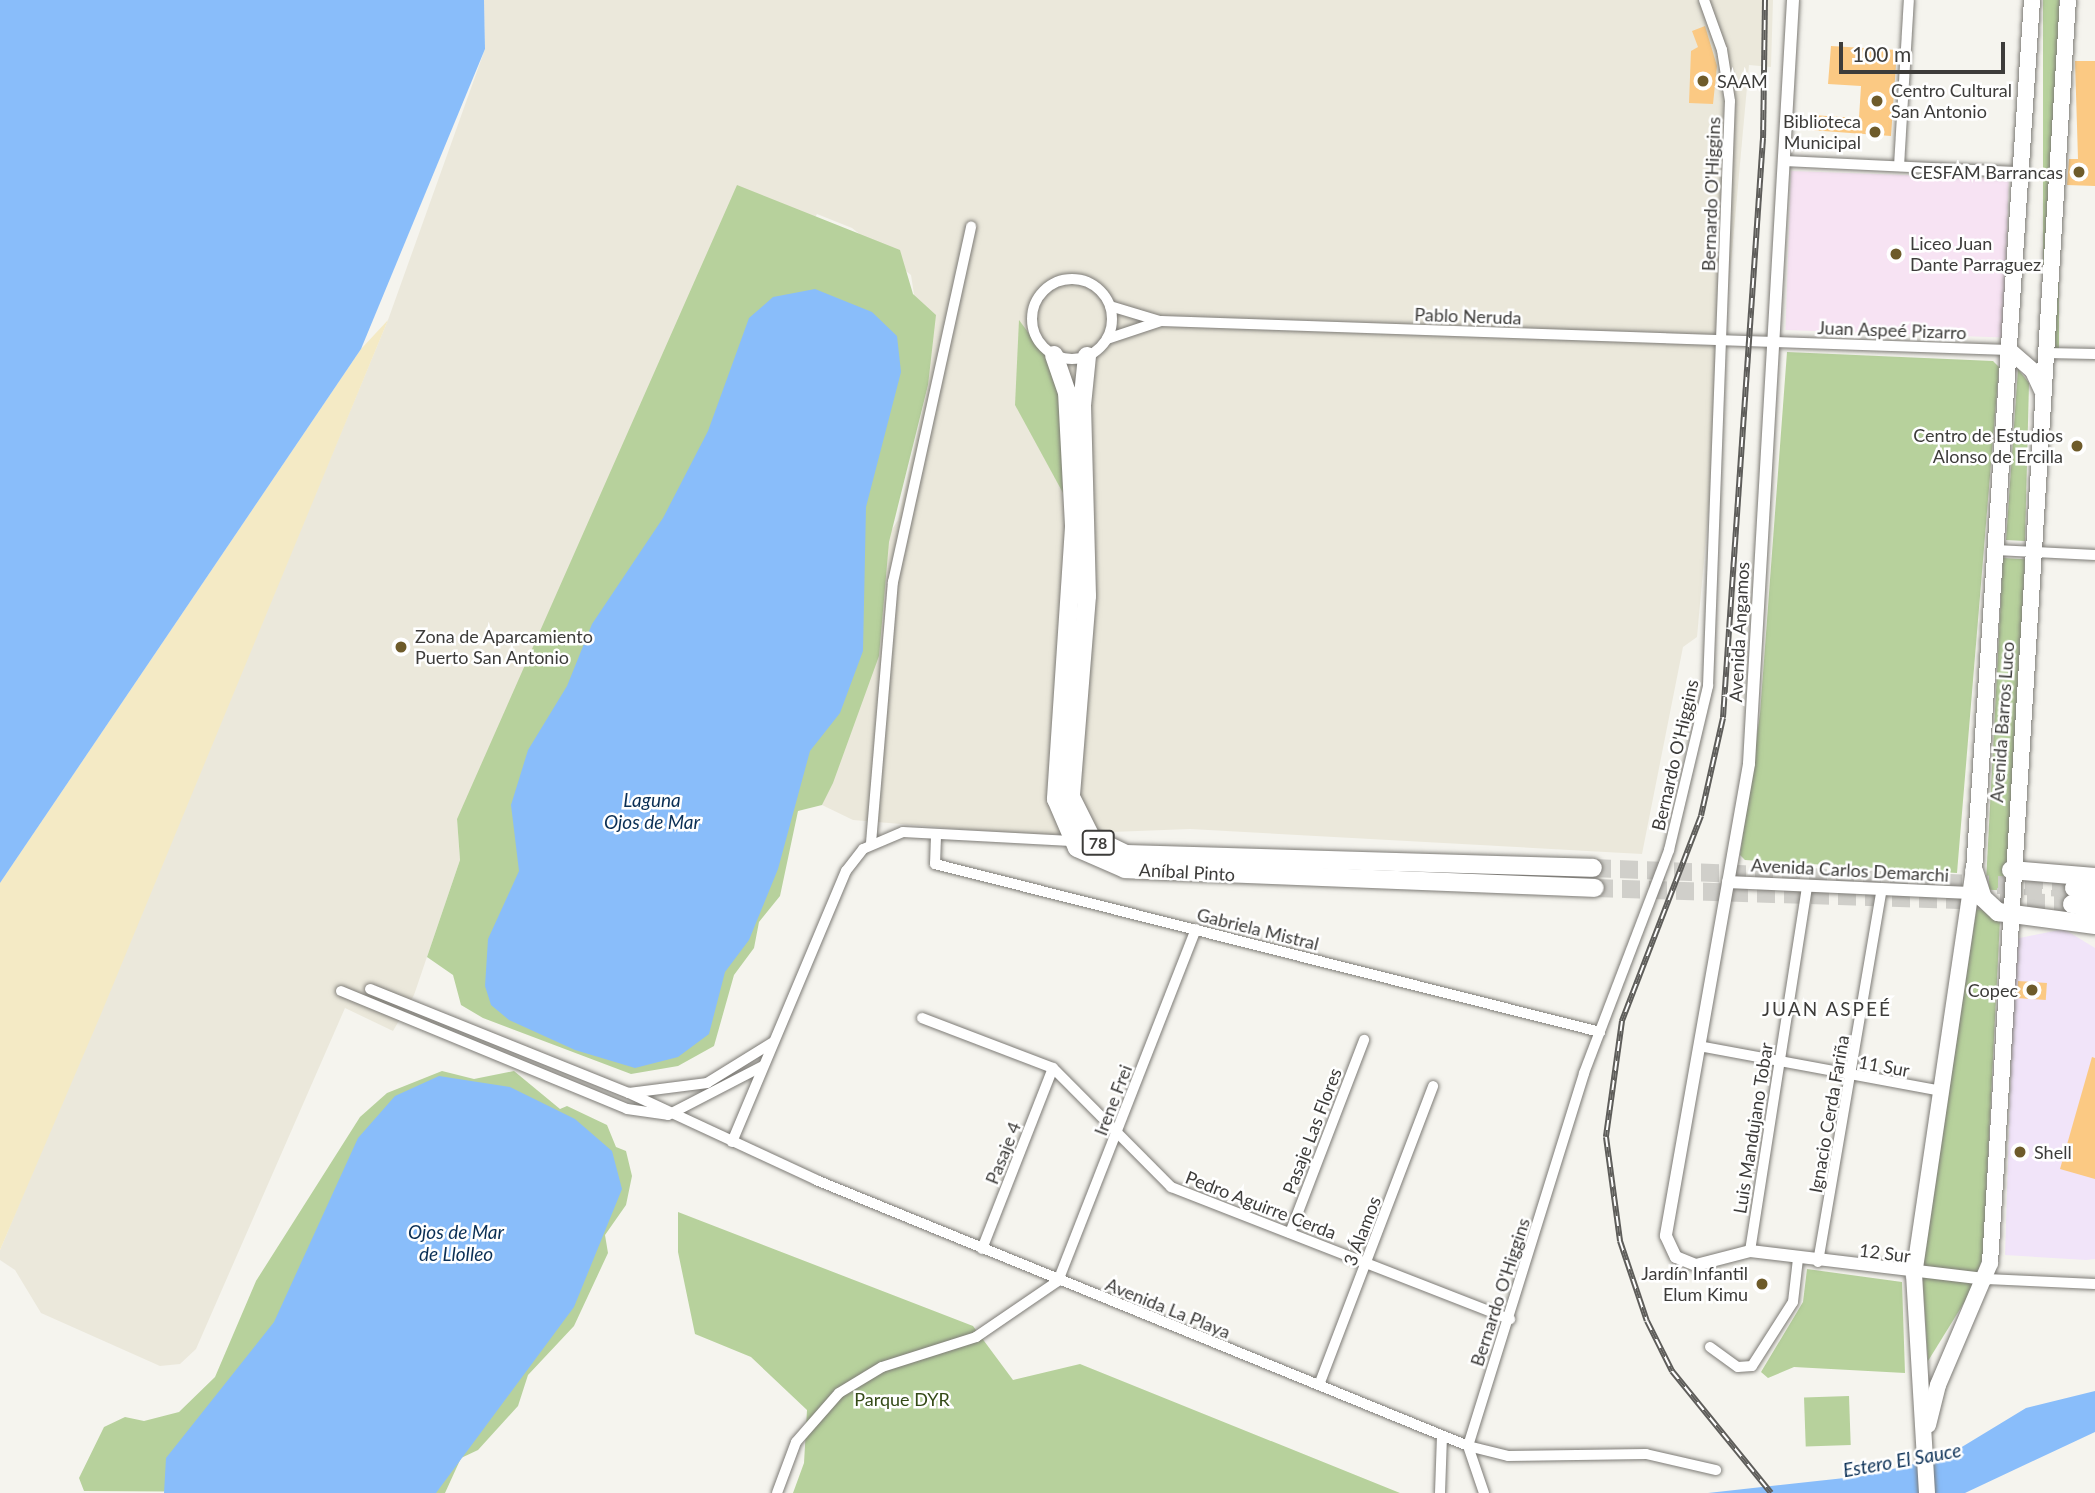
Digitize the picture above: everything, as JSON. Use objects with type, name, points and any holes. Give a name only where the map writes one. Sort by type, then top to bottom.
[{"type":"highway","name":"78","points":[[1054,355],[1067,392],[1073,515],[1055,788],[1071,841]]},
{"type":"highway","name":"78","points":[[1087,356],[1082,405],[1087,596],[1071,797],[1091,837]]},
{"type":"highway","points":[[1071,841],[1091,837]]},
{"type":"highway","name":"Aníbal Pinto","points":[[1091,837],[1126,853],[1593,869]]},
{"type":"highway","name":"Aníbal Pinto","points":[[1071,841],[1093,860],[1125,869],[1595,888]]},
{"type":"highway","points":[[2011,870],[2095,877]]},
{"type":"highway","points":[[1973,872],[1985,902],[2009,915],[2095,925]]},
{"type":"highway","points":[[2095,892],[2073,896],[2095,909]]},
{"type":"main road","name":"Avenida Barros Luco","points":[[1927,1493],[1926,1434],[1914,1275],[1973,872],[2032,0]]},
{"type":"main road","name":"Avenida Barros Luco","points":[[1926,1434],[1938,1385],[1986,1279],[2068,0]]},
{"type":"main road","points":[[2009,350],[2033,371],[2043,394]]},
{"type":"street","name":"Bernardo O'Higgins","points":[[1468,1447],[1600,1032],[1669,850],[1708,686],[1730,101],[1722,50],[1703,0]]},
{"type":"street","name":"Avenida Angamos","points":[[1676,1257],[1666,1230],[1749,764],[1793,0]]},
{"type":"street","points":[[1899,166],[1909,0]]},
{"type":"street","points":[[1784,161],[2021,172]]},
{"type":"street","points":[[871,843],[893,582],[971,226]]},
{"type":"street","points":[[1070,278],[1086,281],[1110,306],[1107,339],[1087,356],[1054,355],[1032,324],[1036,300],[1046,287],[1070,278]]},
{"type":"street","name":"Pablo Neruda","points":[[1110,306],[1161,321],[1774,342]]},
{"type":"street","name":"Pablo Neruda","points":[[1107,339],[1161,321]]},
{"type":"street","name":"Juan Aspeé Pizarro","points":[[1774,342],[2009,350]]},
{"type":"street","points":[[2046,353],[2095,354]]},
{"type":"street","points":[[1996,550],[2095,555]]},
{"type":"street","points":[[732,1142],[846,871],[871,843],[903,832],[936,836],[1071,841]]},
{"type":"street","name":"Gabriela Mistral","points":[[936,836],[935,863],[1600,1032]]},
{"type":"street","name":"Avenida Carlos Demarchi","points":[[1728,882],[1970,893]]},
{"type":"street","name":"Luis Mandujano Tobar","points":[[1750,1251],[1807,886]]},
{"type":"street","name":"Ignacio Cerda Fariña","points":[[1818,1262],[1882,889]]},
{"type":"street","name":"Irene Frei","points":[[1058,1280],[1196,929]]},
{"type":"street","name":"Avenida La Playa","points":[[370,989],[629,1093],[668,1115],[982,1249],[1468,1447],[1508,1456],[1646,1454],[1716,1470]]},
{"type":"street","points":[[341,991],[627,1109],[668,1115],[722,1092],[766,1064]]},
{"type":"street","name":"Pedro Aguirre Cerda","points":[[922,1018],[1053,1068],[1119,1128],[1171,1187],[1510,1319]]},
{"type":"street","points":[[629,1093],[707,1083],[776,1039]]},
{"type":"street","name":"Pasaje Las Flores","points":[[1290,1233],[1364,1040]]},
{"type":"street","name":"11 Sur","points":[[1699,1046],[1941,1091]]},
{"type":"street","name":"Pasaje 4","points":[[982,1249],[1053,1068]]},
{"type":"street","name":"3 Álamos","points":[[1319,1385],[1433,1086]]},
{"type":"street","name":"12 Sur","points":[[1676,1257],[1704,1265],[1750,1251],[1914,1275],[2095,1284]]},
{"type":"street","points":[[1710,1347],[1738,1367],[1752,1366],[1793,1302],[1798,1258]]},
{"type":"street","points":[[777,1493],[796,1442],[839,1394],[882,1367],[976,1337],[1058,1280]]},
{"type":"street","points":[[1440,1493],[1442,1436]]},
{"type":"street","points":[[1468,1447],[1483,1489]]},
{"type":"shaded area","points":[[484,0],[1773,0],[1771,67],[1749,65],[1697,637],[1683,647],[1642,854],[1190,829],[1033,835],[853,820],[822,805],[871,676],[869,566],[898,520],[928,385],[911,275],[852,228],[817,214],[474,785],[457,819],[460,860],[414,995],[393,1031],[345,1008],[196,1349],[180,1364],[160,1366],[41,1313],[15,1270],[0,1260],[0,1250],[388,320],[485,49]]},
{"type":"shaded area","name":"Liceo Juan Dante Parraguez","points":[[1791,171],[2009,179],[2003,338],[1785,330]]},
{"type":"shaded area","points":[[2064,929],[2095,948],[2095,1259],[2086,1260],[2005,1255],[2015,939]]},
{"type":"green space","points":[[2043,0],[2059,0],[2059,357],[2043,357]]},
{"type":"green space","name":"Laguna Ojos de Mar","points":[[737,185],[900,250],[913,294],[936,315],[928,385],[889,542],[879,656],[833,783],[822,805],[798,811],[780,896],[759,922],[754,948],[734,975],[714,1046],[678,1066],[631,1074],[483,1018],[461,1005],[453,975],[427,957],[460,860],[457,819]]},
{"type":"green space","points":[[1019,320],[1047,358],[1060,391],[1063,493],[1015,405]]},
{"type":"green space","points":[[1787,352],[1993,361],[1999,367],[1957,873],[1745,860],[1740,855],[1760,714]]},
{"type":"green space","points":[[2018,369],[2029,383],[2025,541],[2006,540]]},
{"type":"green space","points":[[2003,558],[2025,559],[2008,891],[1986,890]]},
{"type":"green space","points":[[1977,905],[2000,920],[1983,1255],[1975,1285],[1928,1361],[1922,1269]]},
{"type":"green space","name":"Ojos de Mar de Llolleo","points":[[442,1071],[474,1079],[514,1071],[560,1109],[567,1106],[607,1125],[616,1147],[626,1151],[632,1176],[626,1205],[605,1235],[608,1253],[574,1326],[528,1375],[518,1406],[478,1450],[461,1458],[445,1493],[84,1491],[79,1478],[104,1427],[125,1417],[144,1421],[179,1412],[215,1377],[256,1281],[360,1117],[387,1093]]},
{"type":"green space","name":"Parque DYR","points":[[678,1212],[973,1326],[1013,1380],[1080,1364],[1400,1493],[793,1493],[804,1463],[807,1410],[751,1357],[695,1334],[678,1252]]},
{"type":"green space","points":[[1807,1269],[1902,1282],[1905,1373],[1794,1367],[1768,1378],[1761,1372],[1803,1302]]},
{"type":"green space","points":[[1849,1396],[1851,1445],[1806,1447],[1804,1398]]},
{"type":"sand","points":[[388,320],[101,1014],[0,1250],[0,883],[361,349]]},
{"type":"water","points":[[0,0],[484,0],[485,49],[361,349],[0,883]]},
{"type":"water","name":"Laguna Ojos de Mar","points":[[815,289],[872,312],[897,336],[901,372],[866,507],[863,651],[840,713],[810,751],[778,869],[749,940],[725,972],[709,1034],[678,1057],[635,1068],[575,1050],[509,1020],[491,1005],[485,986],[488,939],[519,871],[511,805],[528,750],[567,686],[592,624],[663,518],[708,431],[749,318],[773,297]]},
{"type":"water","name":"Ojos de Mar de Llolleo","points":[[439,1076],[510,1087],[575,1119],[612,1151],[622,1189],[574,1307],[436,1493],[164,1493],[166,1458],[274,1322],[358,1138],[395,1096]]},
{"type":"water","points":[[2095,1391],[2095,1432],[1965,1493],[1708,1493],[1863,1476],[1947,1456],[2026,1408]]},
{"type":"building","name":"SAAM","points":[[1705,26],[1717,66],[1713,104],[1689,103],[1691,51],[1698,47],[1692,31]]},
{"type":"building","name":"Centro Cultural San Antonio","points":[[1831,46],[1897,50],[1891,136],[1810,130],[1811,115],[1859,118],[1861,86],[1828,84]]},
{"type":"building","points":[[2075,61],[2095,61],[2095,186],[2067,185],[2069,159],[2078,159]]},
{"type":"building","name":"Copec","points":[[2018,981],[2047,983],[2046,1000],[2017,998]]},
{"type":"building","points":[[2092,1057],[2095,1058],[2095,1179],[2060,1169]]},
{"type":"tunnel","points":[[1593,868],[2074,888]]},
{"type":"tunnel","points":[[1595,888],[2072,904]]},
{"type":"railway","points":[[1765,0],[1763,138],[1723,718],[1701,816],[1622,1021],[1606,1137],[1620,1241],[1647,1321],[1672,1371],[1771,1493]]},
{"type":"place","name":"SAAM","points":[[1703,81]]},
{"type":"place","name":"Centro Cultural San Antonio","points":[[1877,101]]},
{"type":"place","name":"Biblioteca Municipal","points":[[1875,132]]},
{"type":"place","name":"CESFAM Barrancas","points":[[2079,172]]},
{"type":"place","name":"Liceo Juan Dante Parraguez","points":[[1896,254]]},
{"type":"place","name":"Centro de Estudios Alonso de Ercilla","points":[[2077,446]]},
{"type":"place","name":"Zona de Aparcamiento Puerto San Antonio","points":[[401,647]]},
{"type":"place","name":"Copec","points":[[2032,990]]},
{"type":"place","name":"Shell","points":[[2020,1152]]},
{"type":"place","name":"Jardín Infantil Elum Kimu","points":[[1762,1284]]},
{"type":"district","name":"JUAN ASPEÉ","points":[[1827,1009]]},
{"type":"water label","name":"Estero El Sauce","points":[[1902,1460]]}]
